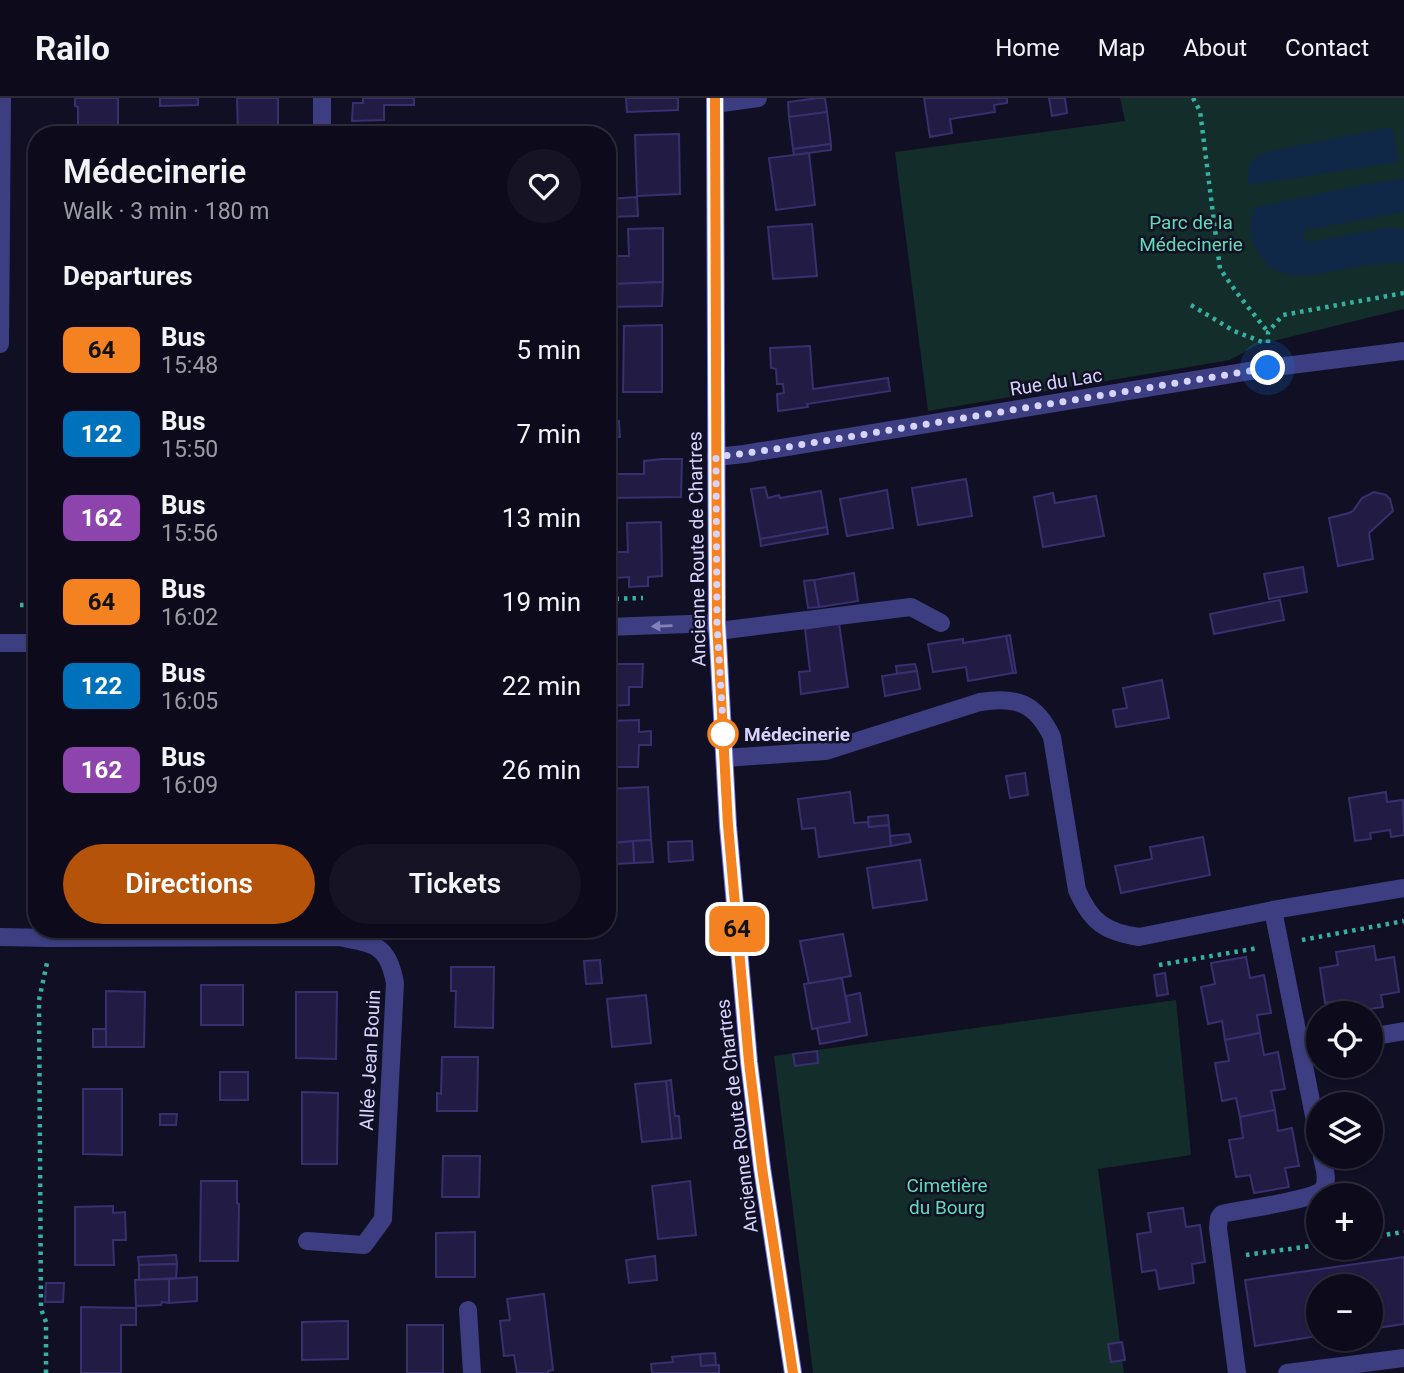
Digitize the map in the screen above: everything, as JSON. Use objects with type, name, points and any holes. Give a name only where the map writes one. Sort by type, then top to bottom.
[{"type":"main road","name":"Ancienne Route de Chartres","points":[[715,101],[718,627],[728,825],[749,1062],[793,1373]]},
{"type":"street","points":[[0,344],[2,98]]},
{"type":"street","points":[[322,98],[322,126]]},
{"type":"street","points":[[715,101],[758,98]]},
{"type":"street","name":"Rue du Lac","points":[[716,457],[1268,368],[1404,351]]},
{"type":"street","points":[[616,627],[718,627],[911,607],[941,623]]},
{"type":"street","points":[[0,643],[28,643]]},
{"type":"street","points":[[724,758],[826,751],[1000,698],[1018,702],[1035,711],[1045,722],[1052,737],[1077,890],[1094,917],[1105,928],[1139,937],[1273,910],[1404,888]]},
{"type":"street","points":[[1273,910],[1306,1036]]},
{"type":"street","name":"Allée Jean Bouin","points":[[0,937],[28,938]]},
{"type":"street","name":"Allée Jean Bouin","points":[[307,1241],[364,1245],[383,1219],[396,983],[386,954],[369,943],[344,938]]},
{"type":"street","points":[[1383,1035],[1404,1031]]},
{"type":"street","points":[[1237,1373],[1221,1259],[1219,1218],[1222,1214],[1308,1197],[1321,1191],[1327,1181],[1324,1169]]},
{"type":"street","points":[[468,1310],[472,1373]]},
{"type":"street","points":[[1287,1373],[1404,1358]]},
{"type":"path","points":[[1191,305],[1234,331],[1268,345],[1268,332],[1220,269],[1200,111],[1193,98]]},
{"type":"path","points":[[1268,332],[1283,315],[1404,293]]},
{"type":"path","points":[[20,605],[28,605]]},
{"type":"path","points":[[1290,942],[1404,921]]},
{"type":"path","points":[[1159,965],[1269,946]]},
{"type":"path","points":[[46,1373],[46,1322],[41,1309],[39,1000],[48,956]]},
{"type":"path","points":[[1383,1235],[1404,1232]]},
{"type":"path","points":[[1244,1256],[1306,1247]]},
{"type":"green space","name":"Parc de la Médecinerie","points":[[1120,98],[1404,98],[1404,309],[1257,345],[1230,360],[928,411],[895,152],[1125,121]]},
{"type":"green space","name":"Cimetière du Bourg","points":[[1176,1000],[1191,1155],[1098,1169],[1124,1373],[813,1373],[774,1056]]},
{"type":"water","points":[[1392,127],[1399,162],[1248,185],[1251,163],[1270,151]]},
{"type":"water","points":[[1404,178],[1403,212],[1311,229],[1302,235],[1310,242],[1384,228],[1401,228],[1404,230],[1404,262],[1315,274],[1286,274],[1273,269],[1262,259],[1254,244],[1250,225],[1256,207]]},
{"type":"building","points":[[75,98],[118,98],[118,126],[78,126],[78,107],[75,106]]},
{"type":"building","points":[[160,98],[198,98],[198,105],[160,106]]},
{"type":"building","points":[[237,98],[278,98],[278,126],[238,126]]},
{"type":"building","points":[[363,98],[414,98],[414,105],[384,105],[384,120],[352,121],[353,103],[363,103]]},
{"type":"building","points":[[626,98],[678,98],[678,110],[627,112]]},
{"type":"building","points":[[825,98],[827,112],[789,117],[788,102]]},
{"type":"building","points":[[924,98],[1007,98],[1007,103],[994,105],[995,112],[950,119],[952,133],[930,137]]},
{"type":"building","points":[[1049,98],[1065,98],[1067,113],[1052,116]]},
{"type":"building","points":[[827,112],[831,144],[793,149],[789,117]]},
{"type":"building","points":[[679,134],[680,194],[637,196],[635,135]]},
{"type":"building","points":[[831,144],[831,150],[794,155],[793,149]]},
{"type":"building","points":[[809,153],[815,205],[776,210],[769,158]]},
{"type":"building","points":[[637,197],[638,216],[616,217],[616,198]]},
{"type":"building","points":[[812,224],[817,276],[773,279],[768,227]]},
{"type":"building","points":[[663,228],[663,282],[616,284],[616,256],[629,256],[628,229]]},
{"type":"building","points":[[663,282],[662,306],[616,307],[616,284]]},
{"type":"building","points":[[662,325],[662,392],[623,392],[624,326]]},
{"type":"building","points":[[810,346],[813,389],[888,378],[890,391],[778,411],[777,394],[784,393],[783,384],[777,384],[776,369],[771,368],[770,348]]},
{"type":"building","points":[[616,421],[619,421],[620,437],[616,437]]},
{"type":"building","points":[[682,459],[681,497],[616,498],[616,474],[644,474],[644,461]]},
{"type":"building","points":[[966,479],[972,516],[918,525],[912,488]]},
{"type":"building","points":[[765,487],[768,498],[821,491],[827,527],[760,539],[751,489]]},
{"type":"building","points":[[887,490],[893,528],[847,536],[840,499]]},
{"type":"building","points":[[1374,492],[1390,499],[1393,511],[1369,533],[1373,559],[1338,566],[1329,518],[1353,511],[1362,498]]},
{"type":"building","points":[[1053,493],[1055,503],[1096,496],[1104,536],[1043,547],[1034,497]]},
{"type":"building","points":[[661,522],[662,576],[648,577],[648,586],[629,587],[629,577],[616,578],[616,552],[628,552],[627,523]]},
{"type":"building","points":[[827,527],[828,534],[761,546],[760,539]]},
{"type":"building","points":[[1303,567],[1307,592],[1269,599],[1264,574]]},
{"type":"building","points":[[854,573],[858,601],[819,607],[814,580]]},
{"type":"building","points":[[814,580],[819,607],[808,608],[804,581]]},
{"type":"building","points":[[1280,600],[1284,620],[1214,634],[1210,614]]},
{"type":"building","points":[[839,623],[848,687],[801,694],[799,672],[810,671],[805,629]]},
{"type":"building","points":[[1010,635],[1016,673],[1013,673],[1006,636]]},
{"type":"building","points":[[1006,636],[1013,673],[968,681],[966,667],[933,672],[928,644],[963,639],[963,643]]},
{"type":"building","points":[[616,664],[643,664],[642,687],[629,687],[629,705],[616,706]]},
{"type":"building","points":[[915,664],[917,671],[897,674],[896,666]]},
{"type":"building","points":[[917,671],[920,689],[885,696],[882,676]]},
{"type":"building","points":[[1162,680],[1169,718],[1116,727],[1113,710],[1127,708],[1123,688]]},
{"type":"building","points":[[639,720],[639,732],[651,731],[651,745],[639,745],[638,767],[616,767],[616,721]]},
{"type":"building","points":[[1025,773],[1028,795],[1010,798],[1006,776]]},
{"type":"building","points":[[648,787],[651,840],[616,843],[616,789]]},
{"type":"building","points":[[850,792],[854,823],[868,822],[869,827],[889,825],[891,846],[819,857],[815,828],[802,829],[798,799]]},
{"type":"building","points":[[1386,792],[1387,802],[1403,800],[1404,835],[1391,837],[1390,830],[1370,833],[1371,839],[1355,841],[1349,798]]},
{"type":"building","points":[[888,815],[889,825],[869,827],[868,817]]},
{"type":"building","points":[[909,834],[911,842],[891,846],[890,836]]},
{"type":"building","points":[[1203,837],[1210,875],[1121,893],[1115,866],[1152,859],[1150,847]]},
{"type":"building","points":[[651,840],[653,862],[634,863],[633,841]]},
{"type":"building","points":[[633,841],[634,863],[616,864],[616,843]]},
{"type":"building","points":[[692,841],[693,860],[669,862],[668,842]]},
{"type":"building","points":[[920,860],[927,900],[873,908],[867,868]]},
{"type":"building","points":[[843,934],[851,976],[809,984],[800,941]]},
{"type":"building","points":[[1374,946],[1376,960],[1394,957],[1399,992],[1381,995],[1382,1001],[1325,1001],[1320,968],[1338,965],[1336,952]]},
{"type":"building","points":[[1246,957],[1250,978],[1264,975],[1271,1013],[1257,1015],[1260,1033],[1225,1040],[1222,1021],[1208,1024],[1201,987],[1215,984],[1211,963]]},
{"type":"building","points":[[600,960],[602,983],[586,984],[584,961]]},
{"type":"building","points":[[451,967],[494,967],[493,1028],[455,1027],[456,991],[451,991]]},
{"type":"building","points":[[1165,973],[1168,994],[1157,996],[1154,975]]},
{"type":"building","points":[[842,978],[850,1022],[812,1029],[804,984]]},
{"type":"building","points":[[201,985],[243,985],[243,1025],[201,1025]]},
{"type":"building","points":[[106,991],[145,992],[144,1047],[106,1047]]},
{"type":"building","points":[[296,992],[337,992],[336,1059],[296,1058]]},
{"type":"building","points":[[860,993],[867,1035],[820,1044],[817,1028],[850,1022],[846,996]]},
{"type":"building","points":[[646,995],[651,1043],[612,1047],[607,999]]},
{"type":"building","points":[[93,1029],[106,1029],[106,1047],[93,1047]]},
{"type":"building","points":[[1260,1033],[1264,1055],[1278,1052],[1285,1089],[1271,1091],[1275,1110],[1240,1117],[1236,1098],[1222,1101],[1215,1063],[1229,1061],[1225,1040]]},
{"type":"building","points":[[817,1051],[818,1063],[795,1066],[793,1054]]},
{"type":"building","points":[[442,1057],[478,1057],[477,1111],[437,1111],[437,1093],[441,1094]]},
{"type":"building","points":[[220,1072],[248,1072],[248,1100],[220,1100]]},
{"type":"building","points":[[671,1080],[675,1116],[679,1116],[681,1138],[672,1139],[666,1081]]},
{"type":"building","points":[[666,1081],[672,1139],[642,1142],[635,1084]]},
{"type":"building","points":[[83,1089],[122,1089],[122,1155],[83,1154]]},
{"type":"building","points":[[302,1092],[338,1093],[337,1164],[302,1164]]},
{"type":"building","points":[[1275,1110],[1278,1131],[1292,1128],[1299,1166],[1285,1168],[1289,1187],[1254,1193],[1250,1175],[1236,1177],[1229,1140],[1243,1138],[1240,1117]]},
{"type":"building","points":[[160,1114],[177,1114],[176,1125],[160,1125]]},
{"type":"building","points":[[443,1156],[480,1156],[479,1197],[442,1197]]},
{"type":"building","points":[[201,1181],[237,1181],[238,1261],[200,1261]]},
{"type":"building","points":[[690,1181],[696,1235],[658,1239],[652,1186]]},
{"type":"building","points":[[113,1206],[113,1213],[125,1212],[126,1240],[113,1240],[114,1265],[75,1265],[75,1207]]},
{"type":"building","points":[[1183,1208],[1186,1227],[1200,1225],[1205,1262],[1192,1264],[1194,1283],[1159,1289],[1156,1270],[1142,1272],[1137,1234],[1151,1232],[1148,1213]]},
{"type":"building","points":[[475,1232],[475,1277],[436,1277],[436,1233]]},
{"type":"building","points":[[176,1255],[177,1264],[139,1265],[138,1257]]},
{"type":"building","points":[[655,1256],[657,1280],[629,1283],[626,1260]]},
{"type":"building","points":[[1404,1257],[1404,1324],[1383,1327],[1383,1274],[1306,1274],[1306,1338],[1255,1346],[1245,1280]]},
{"type":"building","points":[[177,1264],[176,1278],[139,1280],[139,1265]]},
{"type":"building","points":[[197,1277],[197,1301],[169,1303],[169,1279]]},
{"type":"building","points":[[169,1279],[169,1303],[136,1306],[135,1280]]},
{"type":"building","points":[[46,1283],[64,1283],[63,1302],[45,1302]]},
{"type":"building","points":[[544,1294],[553,1370],[548,1373],[517,1373],[514,1355],[504,1356],[500,1321],[510,1320],[507,1299]]},
{"type":"building","points":[[81,1307],[136,1308],[136,1325],[121,1325],[121,1373],[81,1373]]},
{"type":"building","points":[[348,1321],[348,1359],[302,1360],[302,1322]]},
{"type":"building","points":[[407,1325],[443,1325],[443,1373],[407,1373]]},
{"type":"building","points":[[1122,1342],[1125,1360],[1111,1362],[1108,1344]]},
{"type":"building","points":[[715,1353],[716,1365],[701,1366],[700,1354]]},
{"type":"building","points":[[700,1354],[701,1366],[719,1365],[719,1373],[652,1373],[651,1364],[673,1362],[672,1357]]},
{"type":"bus line","name":"64","points":[[715,98],[717,623],[728,825],[749,1062],[793,1373]]},
{"type":"place","name":"Médecinerie","points":[[723,734]]},
{"type":"route","points":[[723,734],[724,741],[717,623],[716,457],[1268,368]]}]
